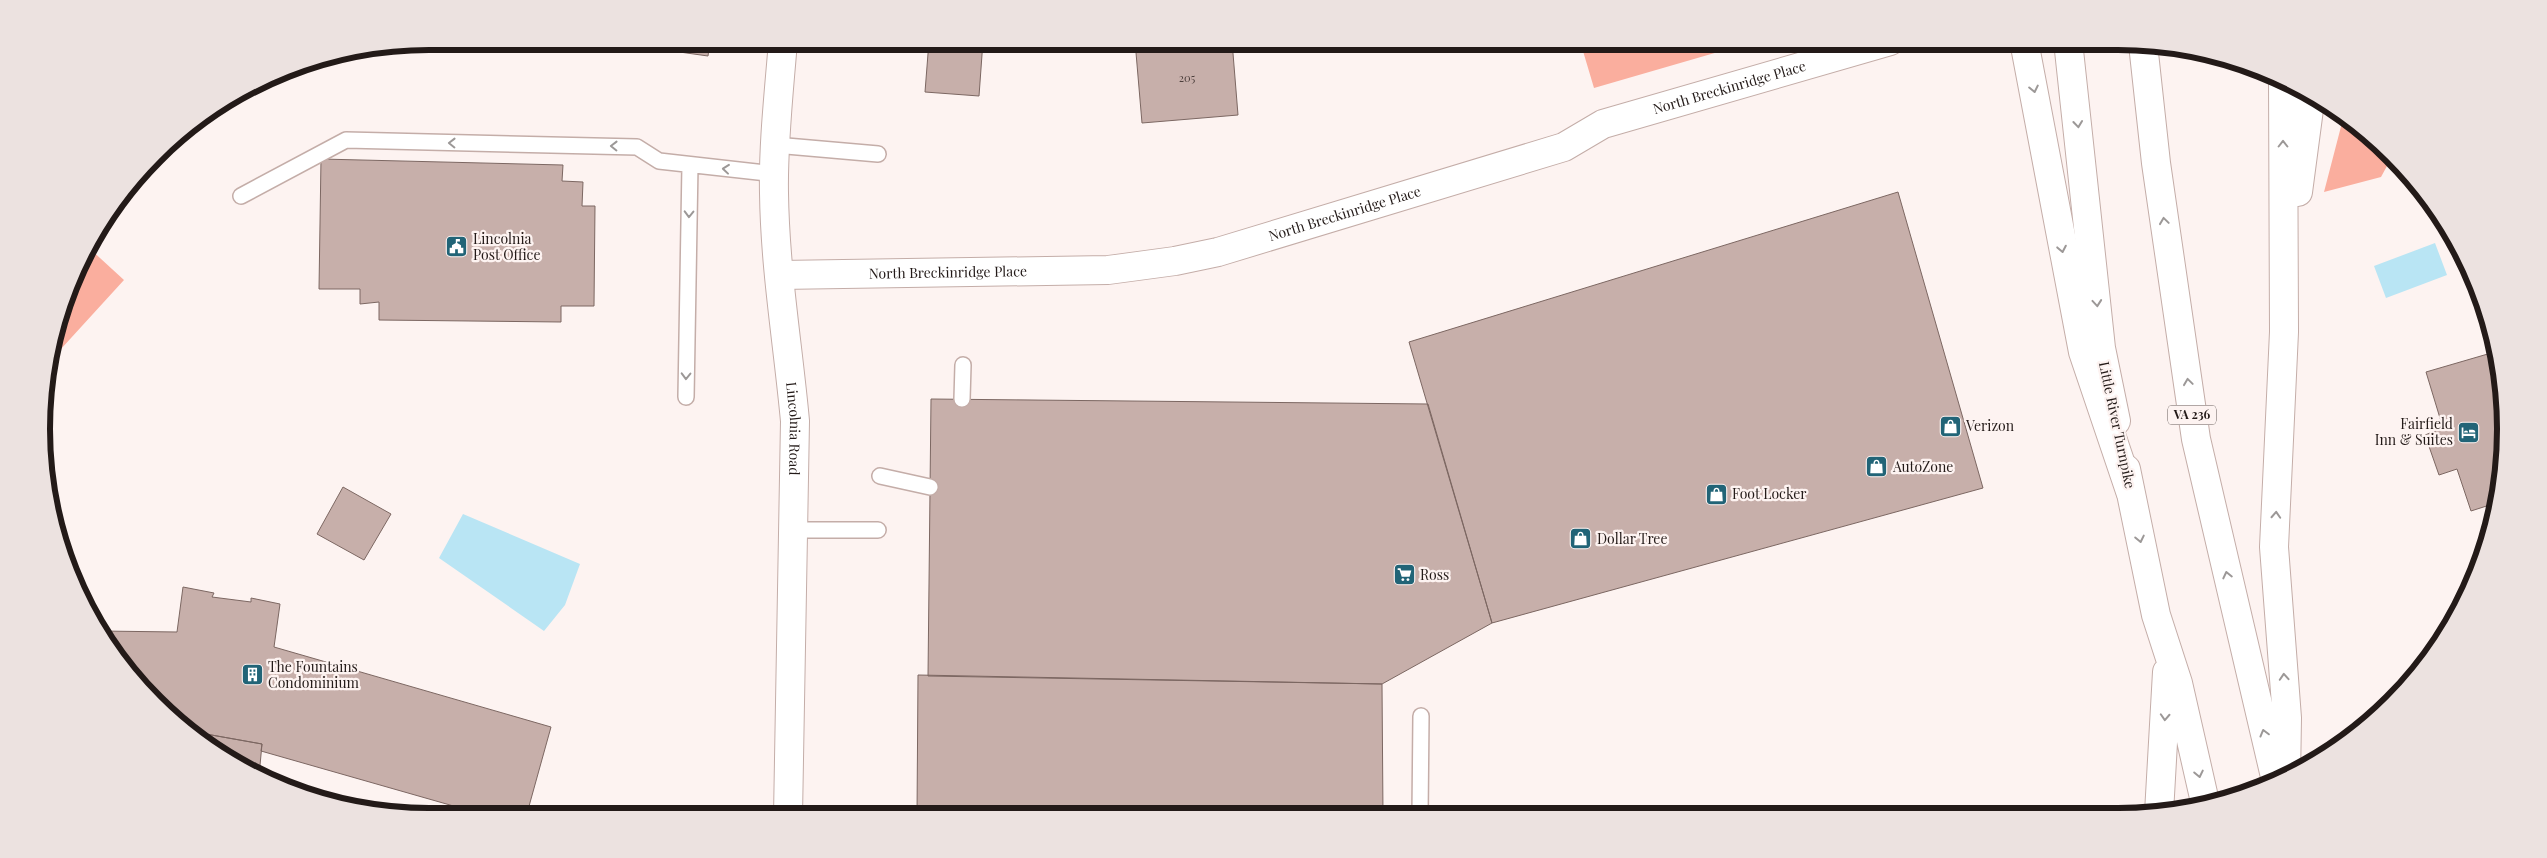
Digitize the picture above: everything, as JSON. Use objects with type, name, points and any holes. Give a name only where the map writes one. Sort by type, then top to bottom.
[{"type":"main road","name":"Lincolnia Road","points":[[782,50],[775,145],[775,174],[780,275],[794,421],[788,808]]},
{"type":"main road","name":"North Breckinridge Place","points":[[780,275],[1108,270],[1175,261],[1218,252],[1564,147],[1603,124],[1859,50]]},
{"type":"main road","points":[[2026,50],[2083,352],[2130,491]]},
{"type":"main road","name":"Little River Turnpike","points":[[2069,50],[2101,348],[2156,615],[2178,683],[2204,798]]},
{"type":"main road","name":"VA 236","points":[[2144,51],[2156,163],[2196,439],[2274,774]]},
{"type":"main road","points":[[2283,88],[2284,332],[2274,547],[2287,718],[2286,769]]},
{"type":"main road","points":[[2284,332],[2310,102]]},
{"type":"main road","points":[[2159,806],[2168,651]]},
{"type":"lane","points":[[241,196],[346,140],[637,147],[659,161],[775,174]]},
{"type":"lane","points":[[775,145],[878,154]]},
{"type":"lane","points":[[686,396],[690,165]]},
{"type":"lane","points":[[962,399],[963,364]]},
{"type":"lane","points":[[880,476],[930,487]]},
{"type":"lane","points":[[792,530],[878,530]]},
{"type":"lane","points":[[1420,808],[1422,716]]},
{"type":"shaded area","points":[[1583,50],[1725,50],[1594,88]]},
{"type":"shaded area","points":[[2342,123],[2388,164],[2381,177],[2324,192]]},
{"type":"shaded area","points":[[94,252],[124,280],[58,353],[70,307]]},
{"type":"water","points":[[2435,243],[2447,275],[2386,298],[2374,266]]},
{"type":"water","points":[[463,514],[580,564],[565,605],[544,631],[439,558]]},
{"type":"building","points":[[665,50],[709,50],[708,56]]},
{"type":"building","points":[[928,50],[982,50],[979,96],[925,92]]},
{"type":"building","points":[[1136,50],[1233,50],[1238,115],[1142,123]]},
{"type":"building","name":"Lincolnia Post Office","points":[[321,159],[563,165],[562,181],[583,182],[582,206],[595,206],[594,306],[561,306],[561,322],[379,320],[379,302],[360,304],[360,289],[319,289]]},
{"type":"building","points":[[1898,192],[1983,488],[1492,623],[1409,342]]},
{"type":"building","name":"Fairfield Inn & Suites","points":[[2490,353],[2494,380],[2497,429],[2494,478],[2489,505],[2471,511],[2457,469],[2439,475],[2425,435],[2443,428],[2426,372]]},
{"type":"building","points":[[931,399],[1428,404],[1492,623],[1382,684],[928,676]]},
{"type":"building","points":[[343,487],[391,514],[364,560],[317,534]]},
{"type":"building","name":"The Fountains Condominium","points":[[183,587],[214,593],[212,597],[251,602],[251,598],[280,604],[274,647],[551,727],[528,808],[460,808],[261,751],[262,744],[203,733],[179,714],[144,679],[128,660],[109,631],[177,632]]},
{"type":"building","points":[[918,675],[1382,684],[1383,808],[917,808]]},
{"type":"building","points":[[203,733],[262,744],[260,768]]},
{"type":"place","name":"Lincolnia Post Office","points":[[457,247]]},
{"type":"place","name":"Verizon","points":[[1950,426]]},
{"type":"place","name":"Fairfield Inn & Suites","points":[[2469,432]]},
{"type":"place","name":"AutoZone","points":[[1877,467]]},
{"type":"place","name":"Foot Locker","points":[[1716,494]]},
{"type":"place","name":"Dollar Tree","points":[[1581,539]]},
{"type":"place","name":"Ross","points":[[1404,575]]},
{"type":"place","name":"The Fountains Condominium","points":[[252,675]]}]
